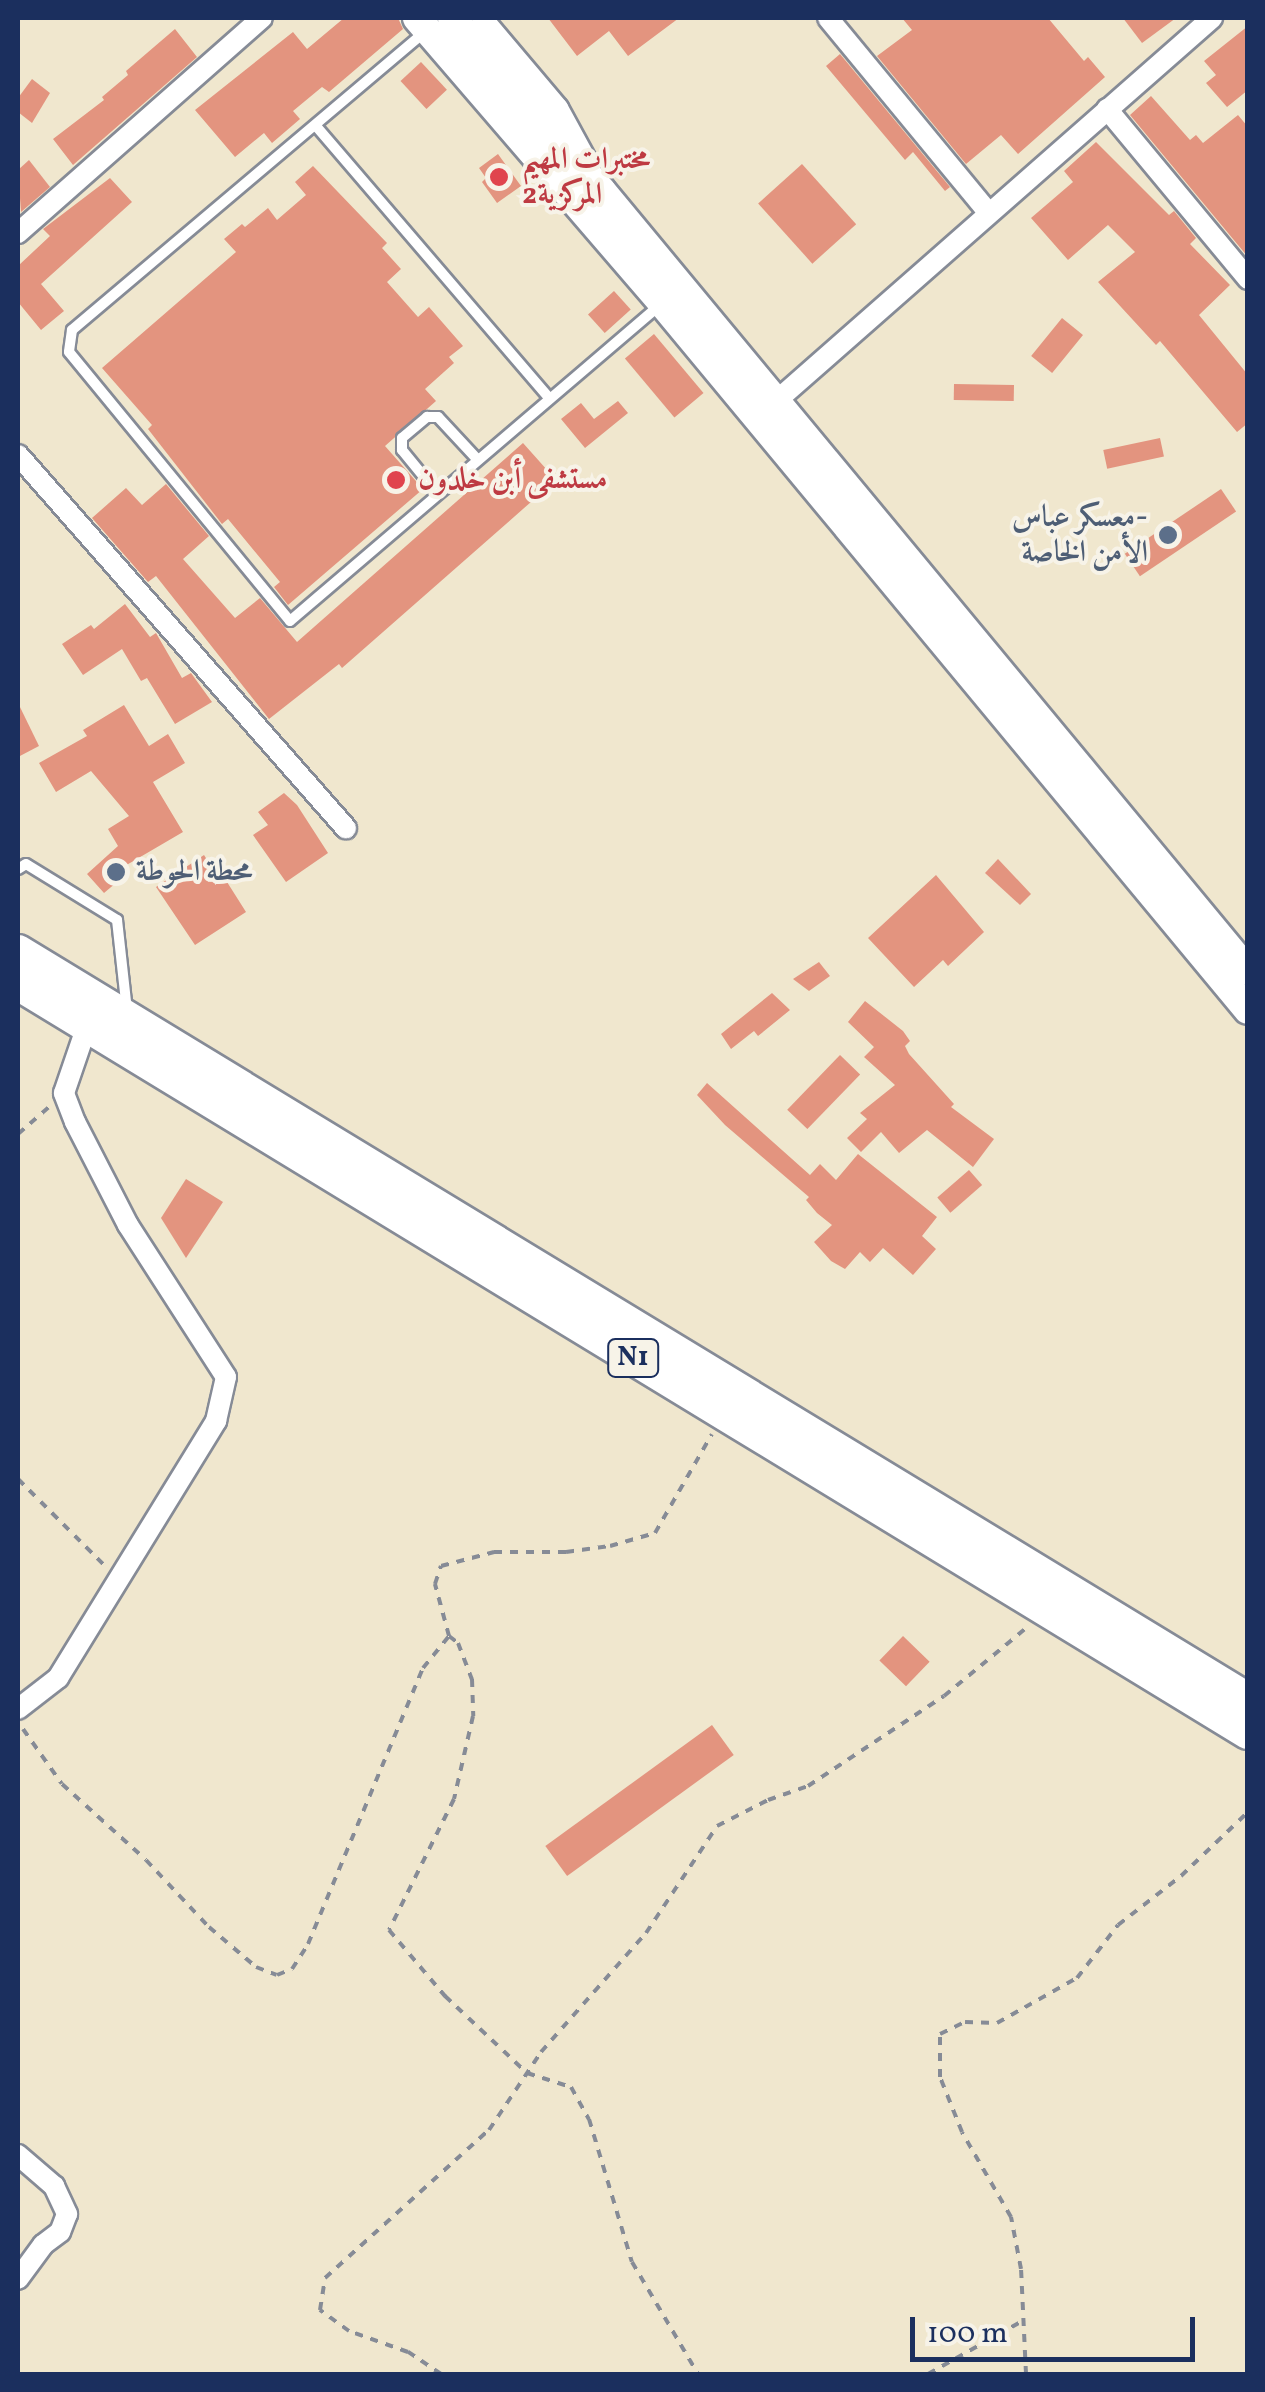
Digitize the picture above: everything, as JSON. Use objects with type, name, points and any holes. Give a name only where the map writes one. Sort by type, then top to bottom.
[{"type":"highway","name":"N1","points":[[18,951],[1248,1699]]},
{"type":"highway","name":"N1","points":[[18,984],[1248,1733]]},
{"type":"main road","points":[[432,22],[601,190],[767,409],[1248,1010]]},
{"type":"main road","points":[[432,22],[662,303],[767,409],[1248,971]]},
{"type":"street","points":[[18,233],[262,18]]},
{"type":"street","points":[[828,18],[988,212]]},
{"type":"street","points":[[767,409],[1212,18]]},
{"type":"street","points":[[494,22],[568,122],[601,190]]},
{"type":"street","points":[[1107,109],[1248,279]]},
{"type":"street","points":[[18,455],[346,828]]},
{"type":"street","points":[[18,1709],[58,1678],[116,1577],[216,1421],[226,1377],[128,1225],[64,1093],[87,1026]]},
{"type":"street","points":[[18,2156],[54,2186],[67,2214],[60,2232],[42,2246],[18,2279]]},
{"type":"lane","points":[[432,22],[316,126],[72,330],[69,352],[290,621],[662,303]]},
{"type":"lane","points":[[316,126],[549,398]]},
{"type":"lane","points":[[438,494],[402,450],[402,438],[427,417],[438,417],[478,459]]},
{"type":"lane","points":[[18,868],[26,864],[118,920],[127,1017]]},
{"type":"path","points":[[18,1134],[64,1093]]},
{"type":"path","points":[[698,2374],[632,2262],[589,2119],[570,2087],[527,2073],[445,1996],[389,1930],[454,1798],[473,1716],[472,1678],[458,1643],[450,1636],[435,1584],[441,1566],[494,1552],[566,1552],[610,1546],[656,1533],[723,1412]]},
{"type":"path","points":[[18,1478],[116,1577]]},
{"type":"path","points":[[441,2374],[408,2352],[334,2321],[320,2310],[325,2278],[489,2130],[527,2073],[646,1933],[717,1826],[768,1800],[808,1786],[944,1696],[1048,1610]]},
{"type":"path","points":[[18,1721],[62,1784],[146,1860],[209,1927],[256,1968],[277,1975],[292,1969],[308,1944],[423,1668],[450,1636]]},
{"type":"path","points":[[1026,2374],[1020,2322],[1021,2269],[1011,2217],[962,2132],[940,2077],[940,2034],[964,2022],[998,2023],[1077,1978],[1118,1924],[1180,1876],[1248,1812]]},
{"type":"path","points":[[928,2374],[1020,2322]]},
{"type":"building","points":[[344,18],[398,18],[403,29],[329,92],[322,87],[293,111],[300,119],[272,143],[264,133],[235,157],[195,110],[293,32],[307,49]]},
{"type":"building","points":[[548,18],[679,18],[628,56],[609,31],[577,56]]},
{"type":"building","points":[[902,18],[1048,18],[1084,61],[1088,57],[1105,77],[1018,154],[1001,135],[966,164],[877,56],[912,30]]},
{"type":"building","points":[[1123,18],[1176,18],[1142,43]]},
{"type":"building","points":[[1248,26],[1248,90],[1227,107],[1206,83],[1216,75],[1204,61]]},
{"type":"building","points":[[175,29],[197,57],[73,165],[53,139],[104,100],[102,97],[128,75],[126,71]]},
{"type":"building","points":[[840,54],[950,187],[945,191],[913,152],[905,160],[826,66]]},
{"type":"building","points":[[421,62],[447,90],[426,109],[401,81]]},
{"type":"building","points":[[32,79],[50,93],[32,123],[18,112],[18,98]]},
{"type":"building","points":[[1151,96],[1190,140],[1196,135],[1203,143],[1238,115],[1248,127],[1248,257],[1130,115]]},
{"type":"building","points":[[1096,142],[1169,215],[1174,211],[1196,238],[1190,244],[1230,285],[1199,315],[1248,375],[1248,423],[1237,432],[1160,341],[1156,345],[1098,282],[1135,252],[1108,225],[1068,260],[1031,218],[1073,182],[1064,171]]},
{"type":"building","points":[[498,154],[521,186],[497,203],[482,182],[486,178],[479,168]]},
{"type":"building","points":[[29,160],[50,187],[21,212],[18,170]]},
{"type":"building","points":[[802,164],[856,224],[812,264],[758,203]]},
{"type":"building","points":[[313,166],[387,243],[382,248],[401,269],[387,282],[418,317],[429,307],[463,346],[449,357],[454,363],[425,389],[436,401],[385,446],[423,489],[288,605],[274,587],[280,582],[228,519],[222,524],[148,429],[152,425],[102,368],[236,252],[224,239],[268,208],[277,220],[306,195],[295,182]]},
{"type":"building","points":[[110,178],[132,202],[41,284],[64,311],[41,330],[18,302],[18,266],[50,236],[43,229]]},
{"type":"building","points":[[614,291],[631,310],[605,333],[588,314]]},
{"type":"building","points":[[1062,318],[1083,335],[1052,373],[1031,356]]},
{"type":"building","points":[[654,334],[703,393],[674,417],[625,358]]},
{"type":"building","points":[[954,384],[1014,385],[1014,401],[954,400]]},
{"type":"building","points":[[618,401],[628,413],[585,448],[561,419],[581,403],[594,419]]},
{"type":"building","points":[[1160,438],[1164,457],[1107,469],[1103,450]]},
{"type":"building","points":[[523,443],[556,480],[342,668],[339,664],[269,719],[156,576],[148,582],[92,518],[126,488],[142,505],[166,484],[209,536],[183,559],[235,618],[260,598],[297,642]]},
{"type":"building","points":[[1221,489],[1236,511],[1140,576],[1125,554]]},
{"type":"building","points":[[125,604],[150,637],[156,633],[182,678],[191,673],[212,702],[175,724],[147,678],[141,681],[122,649],[83,675],[62,644],[91,625],[94,629]]},
{"type":"building","points":[[18,703],[39,746],[18,757]]},
{"type":"building","points":[[124,705],[149,746],[168,734],[185,763],[153,782],[183,832],[118,870],[123,877],[104,893],[87,874],[118,846],[108,829],[129,816],[91,771],[56,792],[39,763],[87,736],[83,730]]},
{"type":"building","points":[[284,793],[297,805],[328,853],[286,882],[253,835],[268,825],[258,812]]},
{"type":"building","points":[[204,855],[211,866],[215,863],[246,912],[195,945],[156,887]]},
{"type":"building","points":[[998,859],[1031,894],[1020,905],[985,873]]},
{"type":"building","points":[[936,875],[984,932],[948,966],[943,960],[914,987],[868,938]]},
{"type":"building","points":[[819,962],[830,976],[809,991],[793,979]]},
{"type":"building","points":[[772,993],[790,1010],[758,1036],[754,1031],[731,1049],[721,1034]]},
{"type":"building","points":[[865,1001],[903,1031],[910,1041],[905,1046],[909,1054],[954,1104],[951,1107],[994,1139],[973,1167],[927,1130],[899,1153],[881,1132],[861,1152],[847,1138],[867,1119],[860,1113],[895,1085],[864,1057],[874,1047],[848,1022]]},
{"type":"building","points":[[840,1055],[860,1074],[807,1129],[787,1110]]},
{"type":"building","points":[[707,1083],[810,1175],[820,1164],[836,1180],[858,1154],[937,1217],[922,1236],[936,1249],[913,1275],[883,1248],[870,1262],[860,1252],[845,1269],[831,1261],[814,1242],[832,1225],[806,1200],[809,1197],[725,1125],[697,1095]]},
{"type":"building","points":[[969,1170],[982,1185],[950,1213],[937,1198]]},
{"type":"building","points":[[186,1179],[223,1202],[186,1258],[161,1218]]},
{"type":"building","points":[[903,1636],[930,1662],[906,1686],[879,1660]]},
{"type":"building","points":[[712,1725],[734,1755],[567,1876],[545,1846]]},
{"type":"place","name":"مختبرات المهيم المركزية2","points":[[499,177]]},
{"type":"place","name":"مستشفى أبن خلدون","points":[[396,480]]},
{"type":"place","name":"معسكر عباس- الأمن الخاصة","points":[[1168,535]]},
{"type":"place","name":"محطة الحوطة","points":[[116,872]]}]
